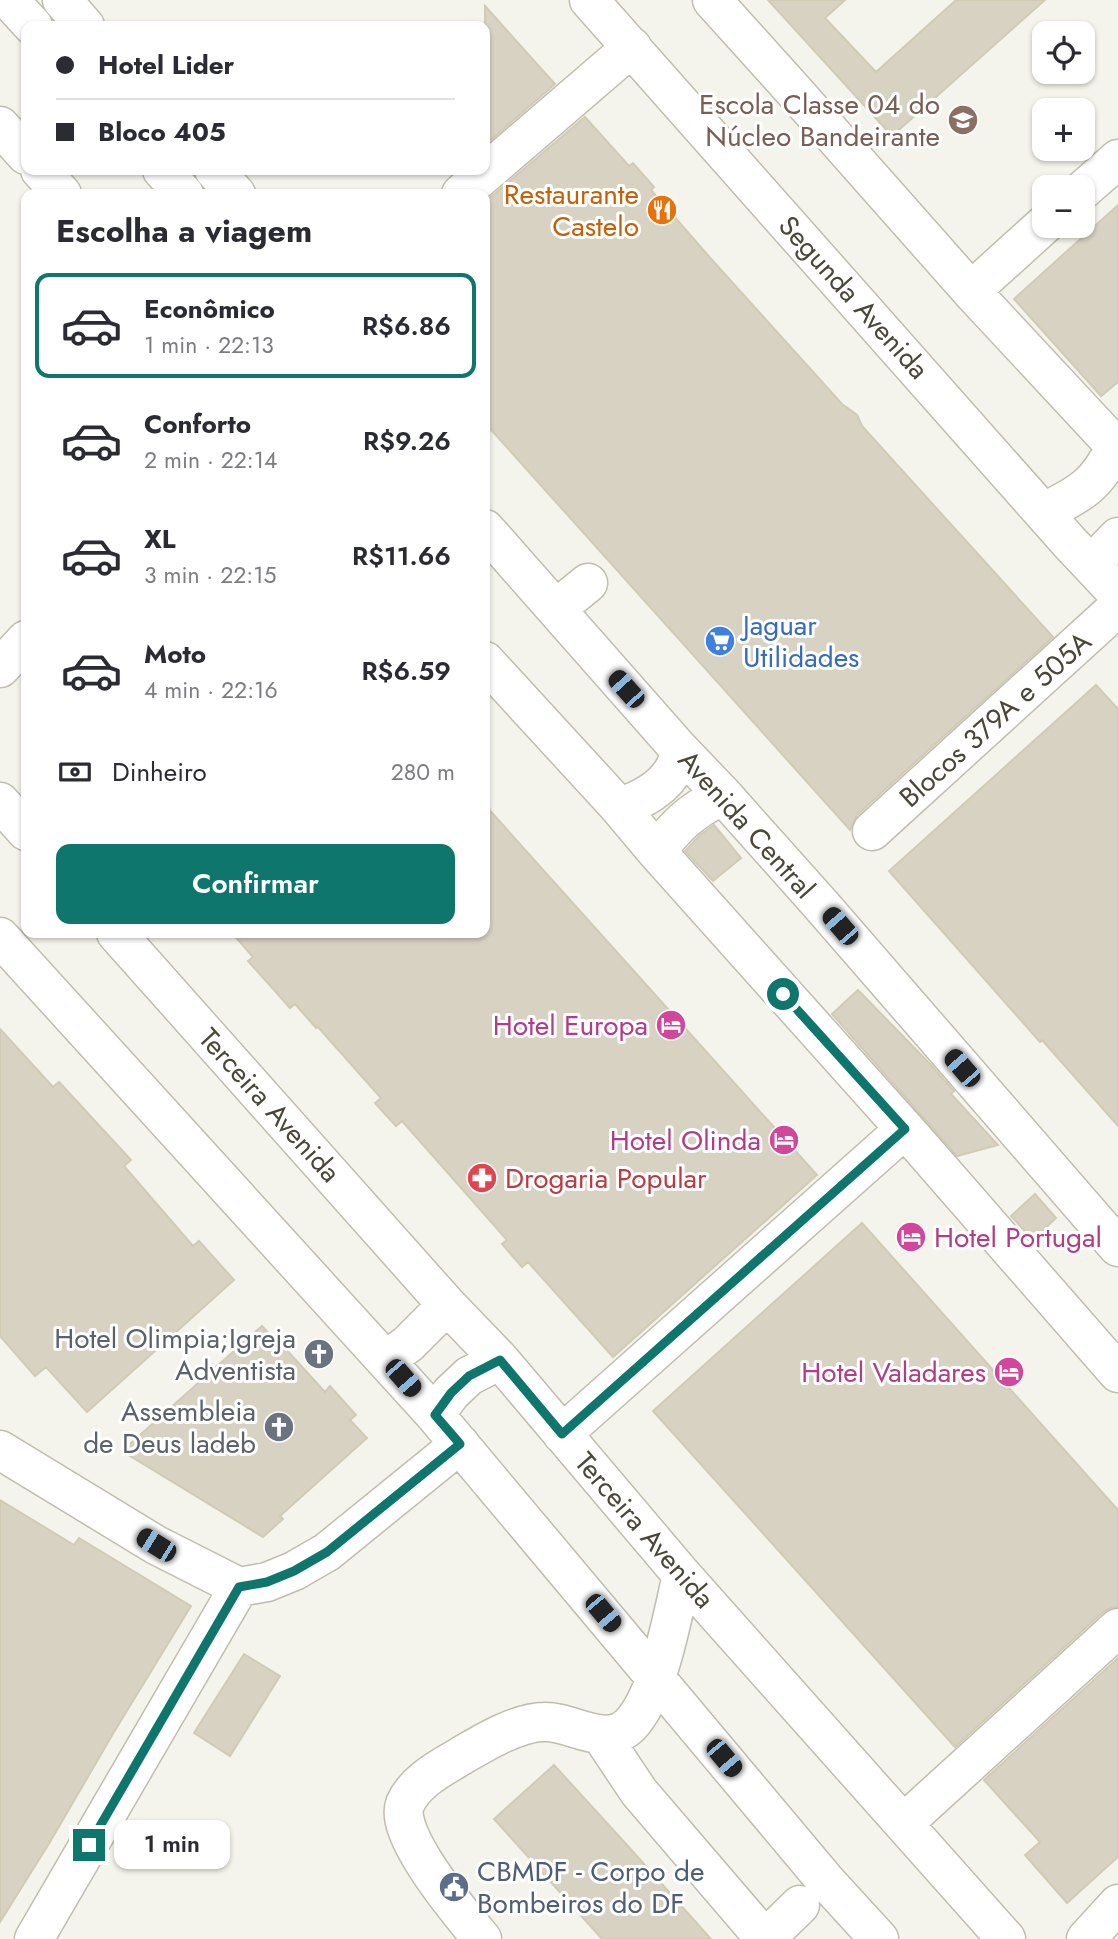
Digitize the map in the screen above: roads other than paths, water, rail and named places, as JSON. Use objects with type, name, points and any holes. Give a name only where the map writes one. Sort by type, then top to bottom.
[{"type":"street","points":[[9,0],[28,21]]},
{"type":"street","points":[[62,0],[81,21]]},
{"type":"street","name":"Segunda Avenida","points":[[589,0],[1118,594]]},
{"type":"street","points":[[712,0],[971,291],[1117,448],[1107,465],[1075,497],[1044,512]]},
{"type":"street","points":[[490,169],[632,47]]},
{"type":"street","points":[[0,126],[21,149]]},
{"type":"street","points":[[1095,179],[1118,159]]},
{"type":"street","points":[[45,175],[57,189]]},
{"type":"street","points":[[167,175],[179,189]]},
{"type":"street","points":[[219,175],[231,189]]},
{"type":"street","points":[[467,189],[483,175]]},
{"type":"street","points":[[971,291],[1032,236]]},
{"type":"street","name":"Avenida Central","points":[[490,535],[822,906],[1118,1247]]},
{"type":"street","points":[[1091,565],[1118,537]]},
{"type":"street","points":[[556,609],[587,583]]},
{"type":"street","name":"Blocos 379A e 505A","points":[[872,831],[1118,607]]},
{"type":"street","points":[[0,668],[21,645]]},
{"type":"street","points":[[490,666],[619,807],[905,1129],[1118,1374]]},
{"type":"street","points":[[619,807],[638,802],[670,774],[677,764],[679,749]]},
{"type":"street","points":[[656,851],[679,823],[697,808],[723,795]]},
{"type":"street","points":[[0,802],[21,825]]},
{"type":"street","points":[[0,937],[435,1415],[825,1880],[879,1939]]},
{"type":"street","name":"Terceira Avenida","points":[[121,938],[447,1305],[500,1360],[682,1575],[1006,1939]]},
{"type":"street","points":[[562,1434],[905,1129]]},
{"type":"street","points":[[386,1360],[408,1344],[447,1305]]},
{"type":"street","points":[[435,1415],[451,1393],[469,1376],[500,1360]]},
{"type":"street","points":[[0,1450],[156,1545],[239,1587],[267,1582],[294,1571],[327,1552],[460,1444]]},
{"type":"street","points":[[482,1939],[453,1904],[422,1858],[405,1825],[404,1807],[411,1794],[432,1774],[478,1746],[525,1725],[556,1722],[601,1735],[621,1731],[629,1726],[644,1706],[656,1677],[682,1575]]},
{"type":"street","points":[[34,1939],[239,1587]]},
{"type":"street","points":[[904,1823],[1118,1628]]},
{"type":"street","points":[[601,1735],[639,1792],[765,1939],[800,1905]]},
{"type":"street","points":[[1086,1939],[1118,1904]]},
{"type":"place","name":"Escola Classe 04 do Núcleo Bandeirante","points":[[963,120]]},
{"type":"place","name":"Restaurante Castelo","points":[[662,210]]},
{"type":"place","name":"Jaguar Utilidades","points":[[720,641]]},
{"type":"place","name":"Hotel Europa","points":[[671,1025]]},
{"type":"place","name":"Hotel Olinda","points":[[784,1140]]},
{"type":"place","name":"Drogaria Popular","points":[[482,1178]]},
{"type":"place","name":"Hotel Portugal","points":[[911,1237]]},
{"type":"place","name":"Hotel Olimpia;Igreja Adventista","points":[[319,1354]]},
{"type":"place","name":"Hotel Valadares","points":[[1009,1372]]},
{"type":"place","name":"Assembleia de Deus ladeb","points":[[279,1427]]},
{"type":"place","name":"CBMDF - Corpo de Bombeiros do DF","points":[[454,1887]]}]
